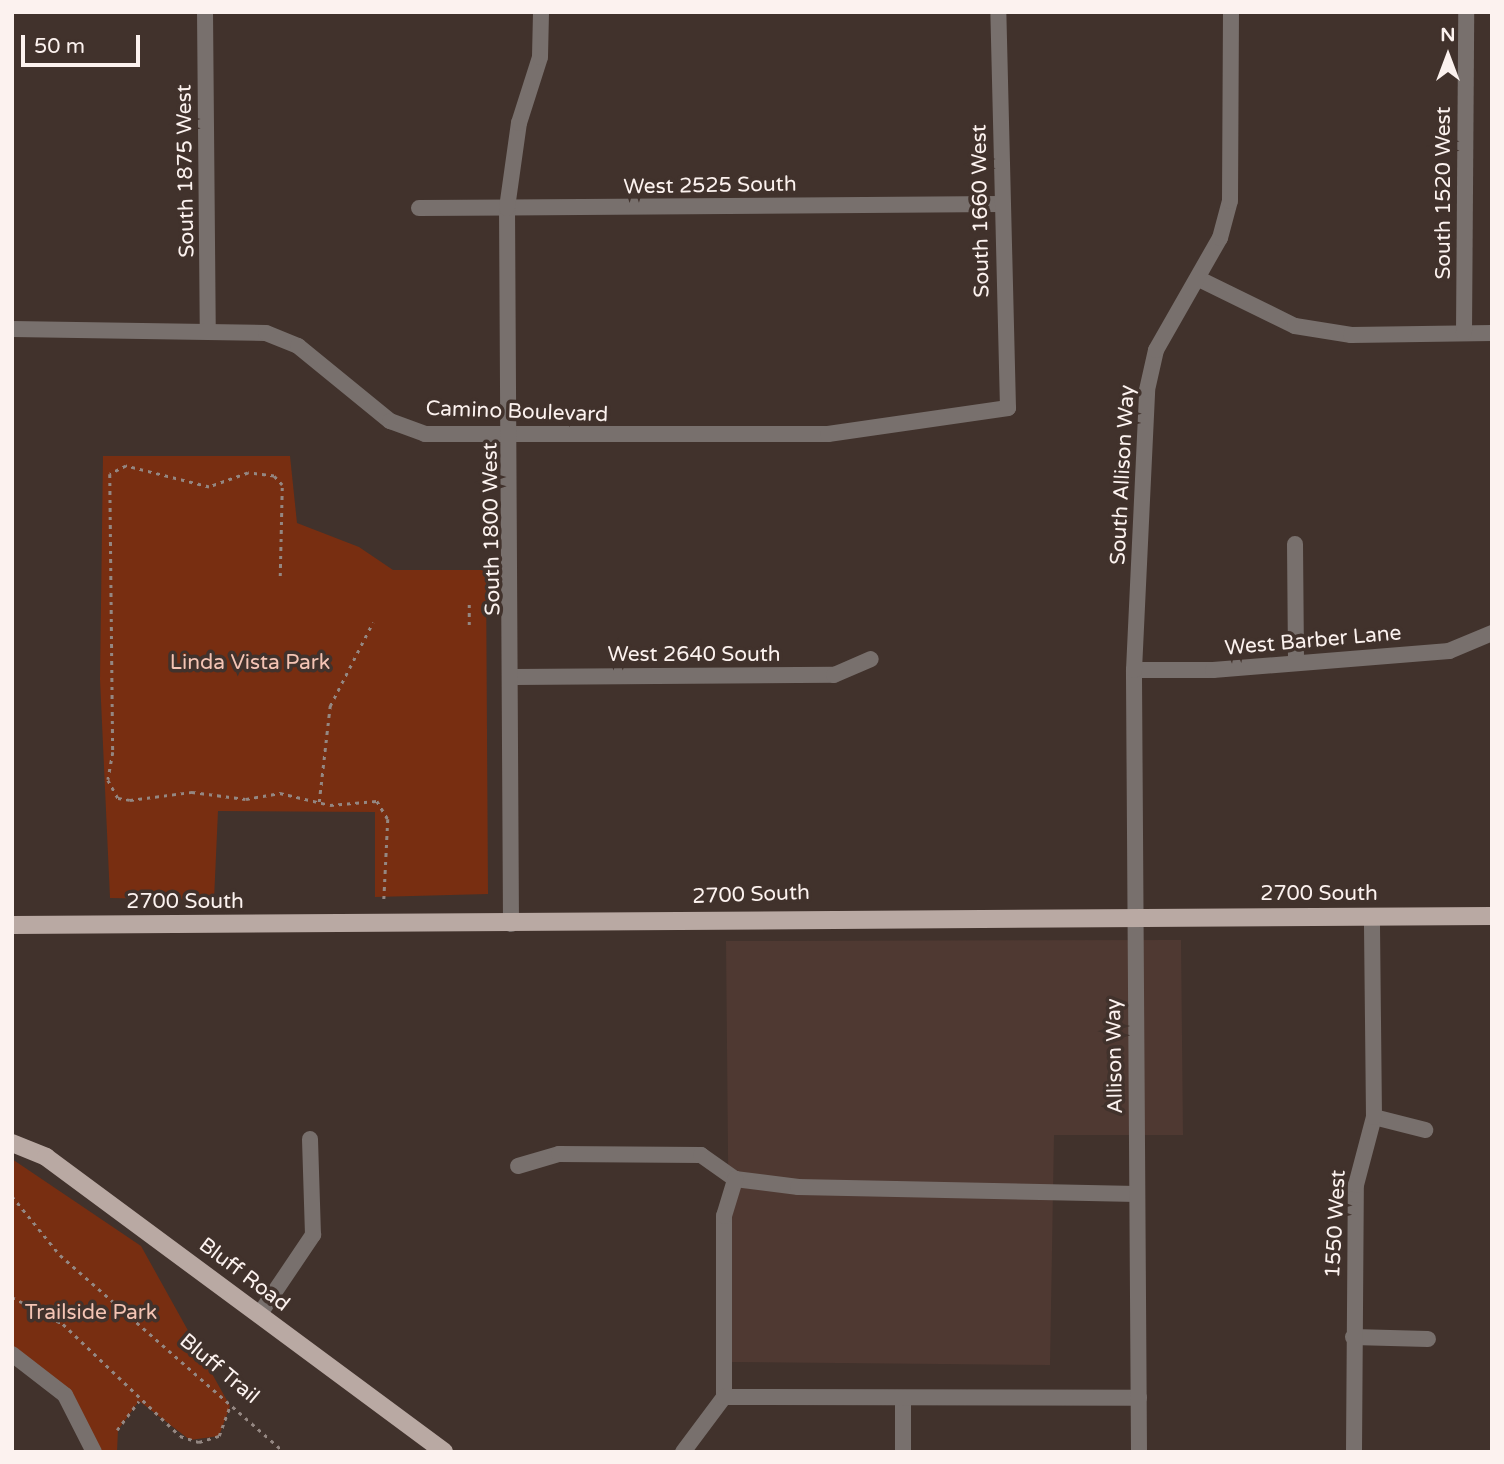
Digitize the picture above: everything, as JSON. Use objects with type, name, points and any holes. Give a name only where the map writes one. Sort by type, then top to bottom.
[{"type":"main road","name":"2700 South","points":[[12,925],[1492,916]]},
{"type":"main road","name":"Bluff Road","points":[[12,1143],[46,1157],[444,1452]]},
{"type":"street","name":"South 1875 West","points":[[205,12],[208,328]]},
{"type":"street","name":"South 1800 West","points":[[511,924],[514,677],[508,208],[519,123],[540,57],[541,12]]},
{"type":"street","name":"South 1660 West","points":[[998,12],[1008,408]]},
{"type":"street","name":"South Allison Way","points":[[1135,917],[1134,670],[1147,390],[1156,350],[1199,279],[1230,201],[1231,12]]},
{"type":"street","name":"South 1520 West","points":[[1464,333],[1466,12]]},
{"type":"street","name":"West 2525 South","points":[[419,208],[1001,204]]},
{"type":"street","points":[[1199,279],[1295,326],[1351,335],[1492,333]]},
{"type":"street","name":"Camino Boulevard","points":[[12,329],[208,328],[266,334],[298,346],[390,421],[425,434],[512,437],[828,435],[1008,408]]},
{"type":"street","points":[[1295,544],[1296,662]]},
{"type":"street","name":"West Barber Lane","points":[[1134,670],[1449,651],[1492,633]]},
{"type":"street","name":"West 2640 South","points":[[514,677],[834,675],[870,659]]},
{"type":"street","name":"Allison Way","points":[[1135,917],[1139,1452]]},
{"type":"street","name":"1550 West","points":[[1354,1452],[1356,1185],[1374,1117],[1372,917]]},
{"type":"street","points":[[1374,1117],[1425,1130]]},
{"type":"street","points":[[259,1315],[313,1235],[310,1139]]},
{"type":"street","points":[[519,1166],[559,1154],[701,1155],[734,1179],[798,1187],[1137,1194]]},
{"type":"street","points":[[682,1452],[724,1397],[724,1216],[734,1179]]},
{"type":"street","points":[[1353,1337],[1428,1339]]},
{"type":"street","points":[[12,1353],[65,1395],[93,1446]]},
{"type":"street","points":[[724,1397],[903,1400],[1139,1398]]},
{"type":"street","points":[[903,1400],[903,1452]]},
{"type":"path","points":[[280,576],[282,485],[274,476],[248,473],[209,487],[126,466],[110,474],[113,752],[108,780],[118,798],[130,800],[192,792],[246,799],[280,793],[319,802],[386,807],[384,900]]},
{"type":"path","points":[[469,603],[469,625]]},
{"type":"path","points":[[319,802],[330,706],[373,622]]},
{"type":"path","name":"Bluff Trail","points":[[12,1196],[60,1255],[230,1406],[254,1419],[284,1452]]},
{"type":"path","points":[[12,1297],[63,1324],[139,1401],[180,1436],[199,1442],[227,1428],[230,1406]]},
{"type":"path","points":[[117,1430],[139,1401]]},
{"type":"shaded area","points":[[1181,940],[1183,1135],[1054,1135],[1050,1365],[730,1362],[726,941]]},
{"type":"green space","name":"Linda Vista Park","points":[[103,456],[290,456],[297,523],[359,547],[393,570],[486,570],[488,894],[375,897],[375,812],[218,811],[214,900],[110,898],[100,679]]},
{"type":"green space","name":"Trailside Park","points":[[12,1159],[141,1246],[230,1406],[219,1436],[190,1440],[139,1401],[118,1430],[117,1452],[94,1452],[79,1415],[12,1354]]}]
